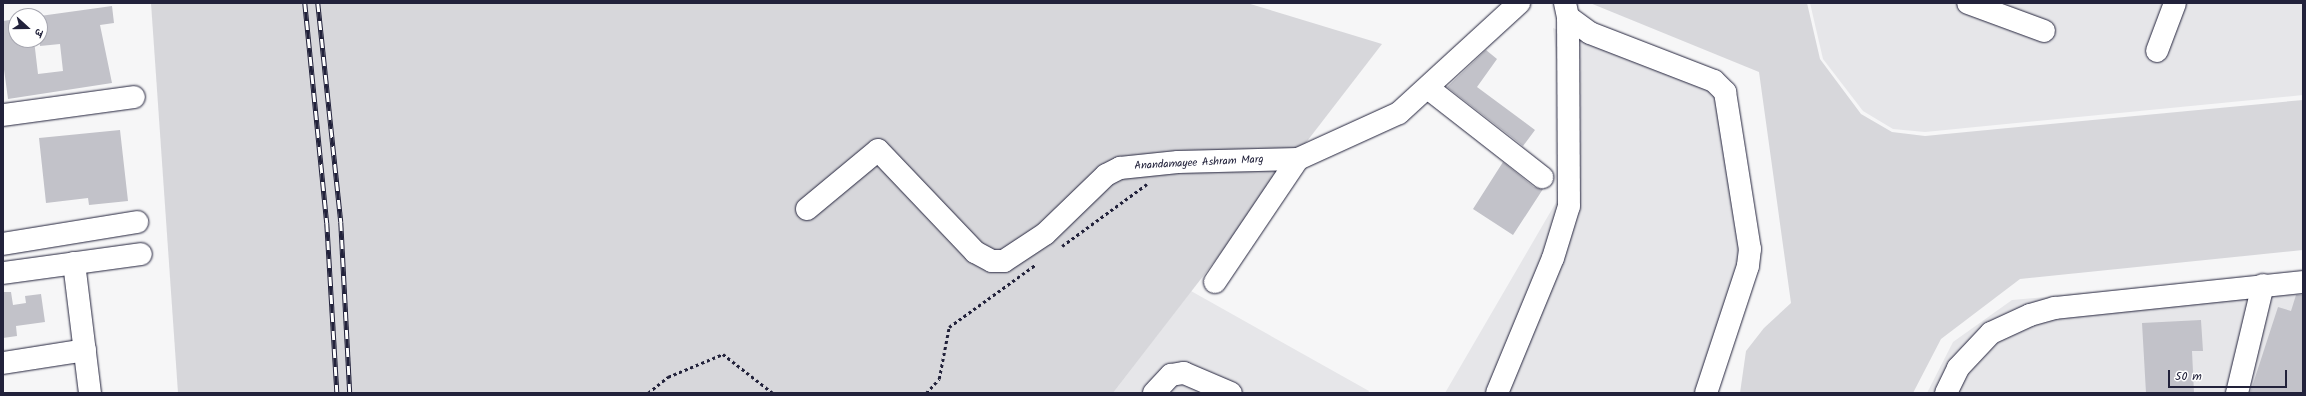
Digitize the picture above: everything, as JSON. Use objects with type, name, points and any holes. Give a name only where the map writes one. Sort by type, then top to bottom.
[{"type":"street","name":"Anandamayee Ashram Marg","points":[[807,209],[878,150],[975,252],[988,260],[1004,261],[1031,245],[1106,175],[1120,168],[1178,162],[1298,159],[1399,113],[1519,3]]},
{"type":"street","points":[[1968,3],[2044,31]]},
{"type":"street","points":[[2157,52],[2175,3]]},
{"type":"street","points":[[1497,393],[1556,251],[1569,206],[1567,10]]},
{"type":"street","points":[[1567,10],[1590,33],[1714,81],[1724,92],[1750,249],[1748,266],[1706,393]]},
{"type":"street","points":[[1428,88],[1542,177]]},
{"type":"street","points":[[3,115],[134,97]]},
{"type":"street","points":[[1215,282],[1298,159]]},
{"type":"street","points":[[3,244],[137,222]]},
{"type":"street","points":[[3,273],[141,254]]},
{"type":"street","points":[[74,263],[90,393]]},
{"type":"street","points":[[1946,393],[1958,368],[1991,333],[2030,315],[2055,308],[2262,285],[2303,282]]},
{"type":"street","points":[[2237,393],[2262,285]]},
{"type":"street","points":[[3,363],[85,350]]},
{"type":"street","points":[[1154,393],[1171,375],[1184,373],[1231,393]]},
{"type":"path","points":[[1057,249],[1153,180]]},
{"type":"path","points":[[926,393],[939,379],[949,327],[1038,263]]},
{"type":"path","points":[[648,393],[668,377],[723,354],[773,393]]},
{"type":"shaded area","points":[[151,3],[1247,3],[1382,44],[1113,393],[178,393]]},
{"type":"shaded area","points":[[1590,3],[1807,3],[1820,59],[1861,114],[1892,132],[1925,136],[2303,100],[2303,250],[2020,279],[1941,339],[1913,393],[1740,393],[1746,351],[1764,328],[1791,303],[1759,72]]},
{"type":"shaded area","points":[[1810,3],[2303,3],[2303,95],[1925,132],[1893,129],[1863,111],[1823,59]]},
{"type":"shaded area","points":[[1553,28],[1713,86],[1742,255],[1700,393],[1445,393],[1569,180]]},
{"type":"shaded area","points":[[2303,273],[2303,393],[1927,393],[1953,342],[2012,300]]},
{"type":"shaded area","points":[[1191,291],[1369,391],[1368,393],[1113,393]]},
{"type":"building","points":[[112,6],[114,23],[100,25],[112,83],[8,99],[3,62],[3,21],[8,20],[8,48],[35,48],[38,74],[63,71],[60,44],[48,45],[48,15]]},
{"type":"building","points":[[1486,50],[1497,59],[1477,87],[1535,130],[1523,146],[1447,87]]},
{"type":"building","points":[[120,130],[128,201],[89,205],[88,198],[46,203],[39,138]]},
{"type":"building","points":[[1503,162],[1534,187],[1543,189],[1513,235],[1473,209]]},
{"type":"building","points":[[3,292],[11,292],[13,305],[26,303],[25,296],[41,294],[45,322],[16,326],[17,336],[3,338]]},
{"type":"building","points":[[2296,295],[2303,295],[2303,393],[2250,393],[2278,307],[2291,311]]},
{"type":"building","points":[[2201,320],[2203,351],[2192,351],[2194,393],[2146,393],[2142,323]]},
{"type":"railway","points":[[305,3],[327,223],[337,393]]},
{"type":"railway","points":[[318,3],[341,222],[350,393]]}]
